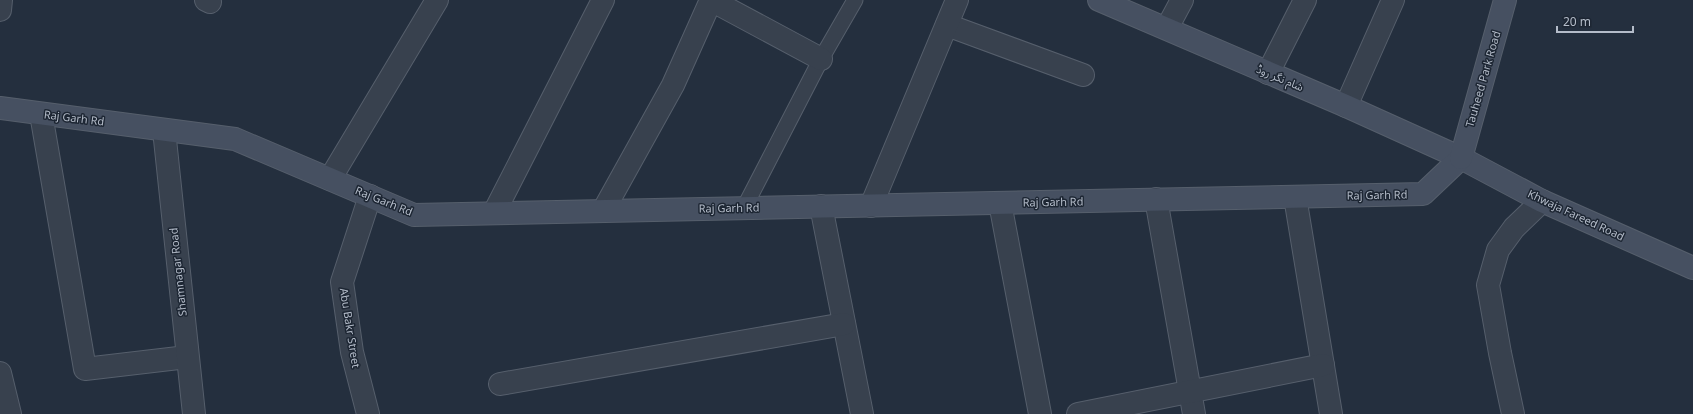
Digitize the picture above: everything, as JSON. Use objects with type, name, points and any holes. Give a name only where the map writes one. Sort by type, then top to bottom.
[{"type":"street","points":[[0,10],[1,0]]},
{"type":"street","points":[[330,179],[437,0]]},
{"type":"street","points":[[494,213],[603,0]]},
{"type":"street","points":[[603,211],[673,85],[710,0],[821,59]]},
{"type":"street","points":[[871,206],[957,0]]},
{"type":"street","name":"شام نگر روڈ","points":[[1099,0],[1346,106],[1460,158]]},
{"type":"street","points":[[1167,28],[1182,0]]},
{"type":"street","points":[[1268,73],[1305,0]]},
{"type":"street","points":[[1346,106],[1393,0]]},
{"type":"street","name":"Tauheed Park Road","points":[[1460,158],[1505,0]]},
{"type":"street","points":[[947,25],[1084,75]]},
{"type":"street","name":"Raj Garh Rd","points":[[0,108],[235,139],[414,215],[1423,194],[1460,158]]},
{"type":"street","points":[[41,114],[85,369],[187,356]]},
{"type":"street","name":"Shamnagar Road","points":[[164,130],[194,414]]},
{"type":"street","name":"Khwaja Fareed Road","points":[[1460,158],[1542,201],[1693,268]]},
{"type":"street","name":"Abu Bakr Street","points":[[368,414],[352,352],[342,282],[370,196]]},
{"type":"street","points":[[1295,197],[1331,414]]},
{"type":"street","points":[[1156,200],[1194,414]]},
{"type":"street","points":[[1513,414],[1488,286],[1498,250],[1514,228],[1542,201]]},
{"type":"street","points":[[1000,203],[1040,414]]},
{"type":"street","points":[[821,206],[862,414]]},
{"type":"street","points":[[500,384],[844,324]]},
{"type":"street","points":[[1078,414],[1323,365]]},
{"type":"street","points":[[0,373],[10,414]]},
{"type":"lane","points":[[744,208],[821,59],[855,0]]}]
